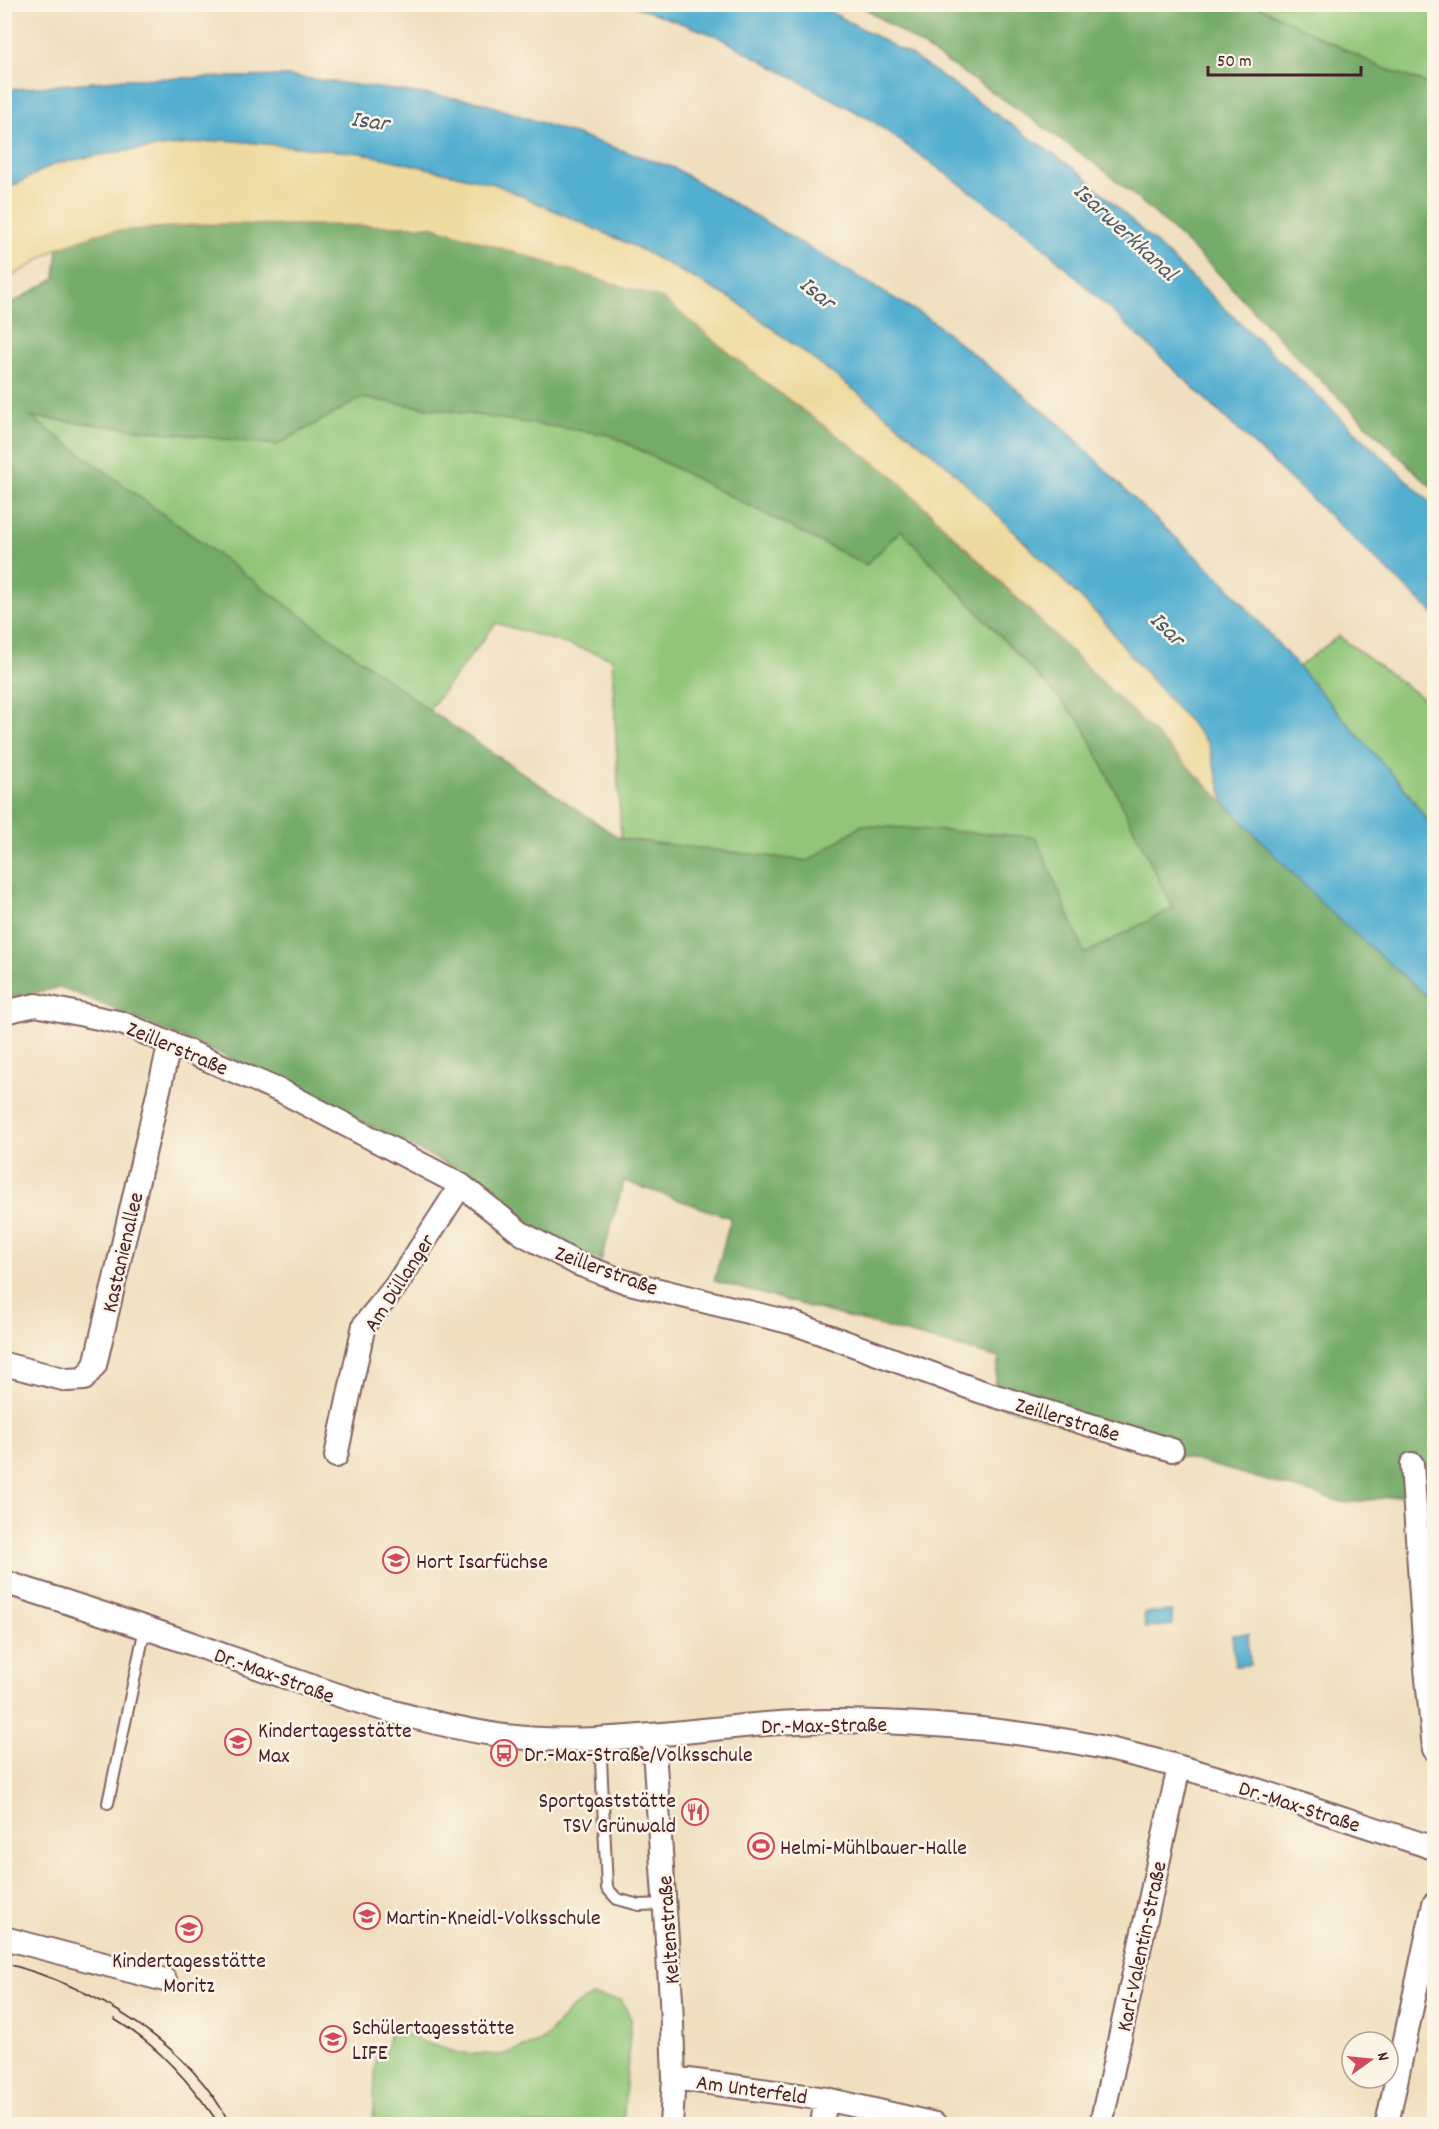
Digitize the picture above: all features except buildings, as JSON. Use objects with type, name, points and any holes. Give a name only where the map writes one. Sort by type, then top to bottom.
[{"type":"street","name":"Zeillerstraße","points":[[4,1012],[36,1005],[122,1023],[170,1042],[283,1092],[461,1185],[521,1233],[578,1264],[626,1282],[793,1323],[979,1391],[1172,1450]]},
{"type":"street","name":"Kastanienallee","points":[[4,1364],[67,1380],[84,1379],[95,1365],[170,1042]]},
{"type":"street","name":"Am Düllanger","points":[[336,1456],[364,1325],[395,1287],[461,1185]]},
{"type":"street","points":[[1412,1464],[1434,1749]]},
{"type":"street","name":"Dr.-Max-Straße","points":[[4,1582],[144,1628],[348,1700],[441,1725],[503,1735],[564,1739],[653,1735],[778,1722],[836,1721],[982,1729],[1095,1746],[1179,1767],[1434,1848]]},
{"type":"street","name":"Keltenstraße","points":[[653,1735],[666,1904],[674,2078],[671,2124]]},
{"type":"street","name":"Karl-Valentin-Straße","points":[[1101,2124],[1179,1767]]},
{"type":"street","points":[[1388,2124],[1434,1904]]},
{"type":"street","points":[[4,1938],[165,1980]]},
{"type":"street","name":"Am Unterfeld","points":[[674,2078],[826,2098],[935,2124]]},
{"type":"street","points":[[822,2124],[826,2098]]},
{"type":"lane","points":[[108,1803],[144,1628]]},
{"type":"lane","points":[[600,1737],[607,1888],[617,1899],[639,1905],[666,1904]]},
{"type":"green space","points":[[860,5],[1256,5],[1380,67],[1434,86],[1434,490],[1305,365],[1214,269],[1105,171],[1009,103]]},
{"type":"green space","points":[[1256,5],[1434,5],[1434,86],[1380,67]]},
{"type":"green space","points":[[207,224],[431,226],[664,299],[770,386],[893,476],[1225,803],[1327,909],[1424,994],[1434,1000],[1434,1466],[1403,1474],[1405,1495],[1346,1503],[991,1403],[999,1358],[714,1281],[731,1218],[624,1181],[601,1261],[544,1234],[472,1177],[263,1072],[61,987],[5,999],[4,308],[55,278],[58,248],[102,232]],"holes":[[[362,398],[610,435],[866,565],[901,530],[1081,722],[1173,908],[1085,954],[1036,837],[862,825],[808,861],[621,839],[429,710],[31,417],[277,445]]]},
{"type":"green space","points":[[362,398],[610,435],[866,565],[901,530],[1081,722],[1173,908],[1085,954],[862,825],[808,861],[621,839],[612,658],[496,623],[429,710],[30,417],[277,445]]},
{"type":"green space","points":[[1339,636],[1434,707],[1434,830],[1404,788],[1298,667]]},
{"type":"green space","points":[[592,1996],[621,2000],[631,2019],[623,2124],[373,2124],[376,2054],[386,2054],[390,2026],[423,2042],[458,2053],[502,2055],[544,2040],[570,2009]]},
{"type":"sand","points":[[225,140],[362,153],[495,184],[636,247],[736,301],[870,402],[948,466],[1104,621],[1131,656],[1208,743],[1225,803],[893,476],[770,386],[663,299],[431,226],[207,224],[102,232],[58,248],[5,281],[5,190],[54,164],[115,152]]},
{"type":"water","name":"Isarwerkkanal","points":[[631,5],[818,5],[912,56],[1082,174],[1434,506],[1434,614],[1031,235],[871,120],[717,36]]},
{"type":"water","name":"Isar","points":[[288,76],[477,101],[674,168],[931,320],[1063,427],[1137,502],[1225,583],[1404,788],[1434,830],[1434,1000],[1424,994],[1327,909],[1225,803],[1208,743],[1131,656],[1104,621],[948,466],[870,402],[736,301],[636,247],[495,184],[362,153],[225,140],[115,152],[54,164],[5,190],[5,90],[127,79]]},
{"type":"water","points":[[1171,1611],[1173,1625],[1145,1628],[1144,1613]]},
{"type":"water","points":[[1248,1634],[1250,1665],[1235,1666],[1232,1635]]},
{"type":"tram line","points":[[4,1963],[71,1986],[134,2021],[189,2067],[212,2094],[230,2124]]},
{"type":"tram line","points":[[114,2019],[159,2053],[197,2094],[219,2124]]},
{"type":"place","name":"Hort Isarfüchse","points":[[396,1560]]},
{"type":"place","name":"Kindertagesstätte Max","points":[[238,1742]]},
{"type":"place","name":"Dr.-Max-Straße/Volksschule","points":[[504,1753]]},
{"type":"place","name":"Sportgaststätte TSV Grünwald","points":[[695,1812]]},
{"type":"place","name":"Helmi-Mühlbauer-Halle","points":[[761,1846]]},
{"type":"place","name":"Martin-Kneidl-Volksschule","points":[[367,1916]]},
{"type":"place","name":"Kindertagesstätte Moritz","points":[[189,1929]]},
{"type":"place","name":"Schülertagesstätte LIFE","points":[[333,2039]]}]
